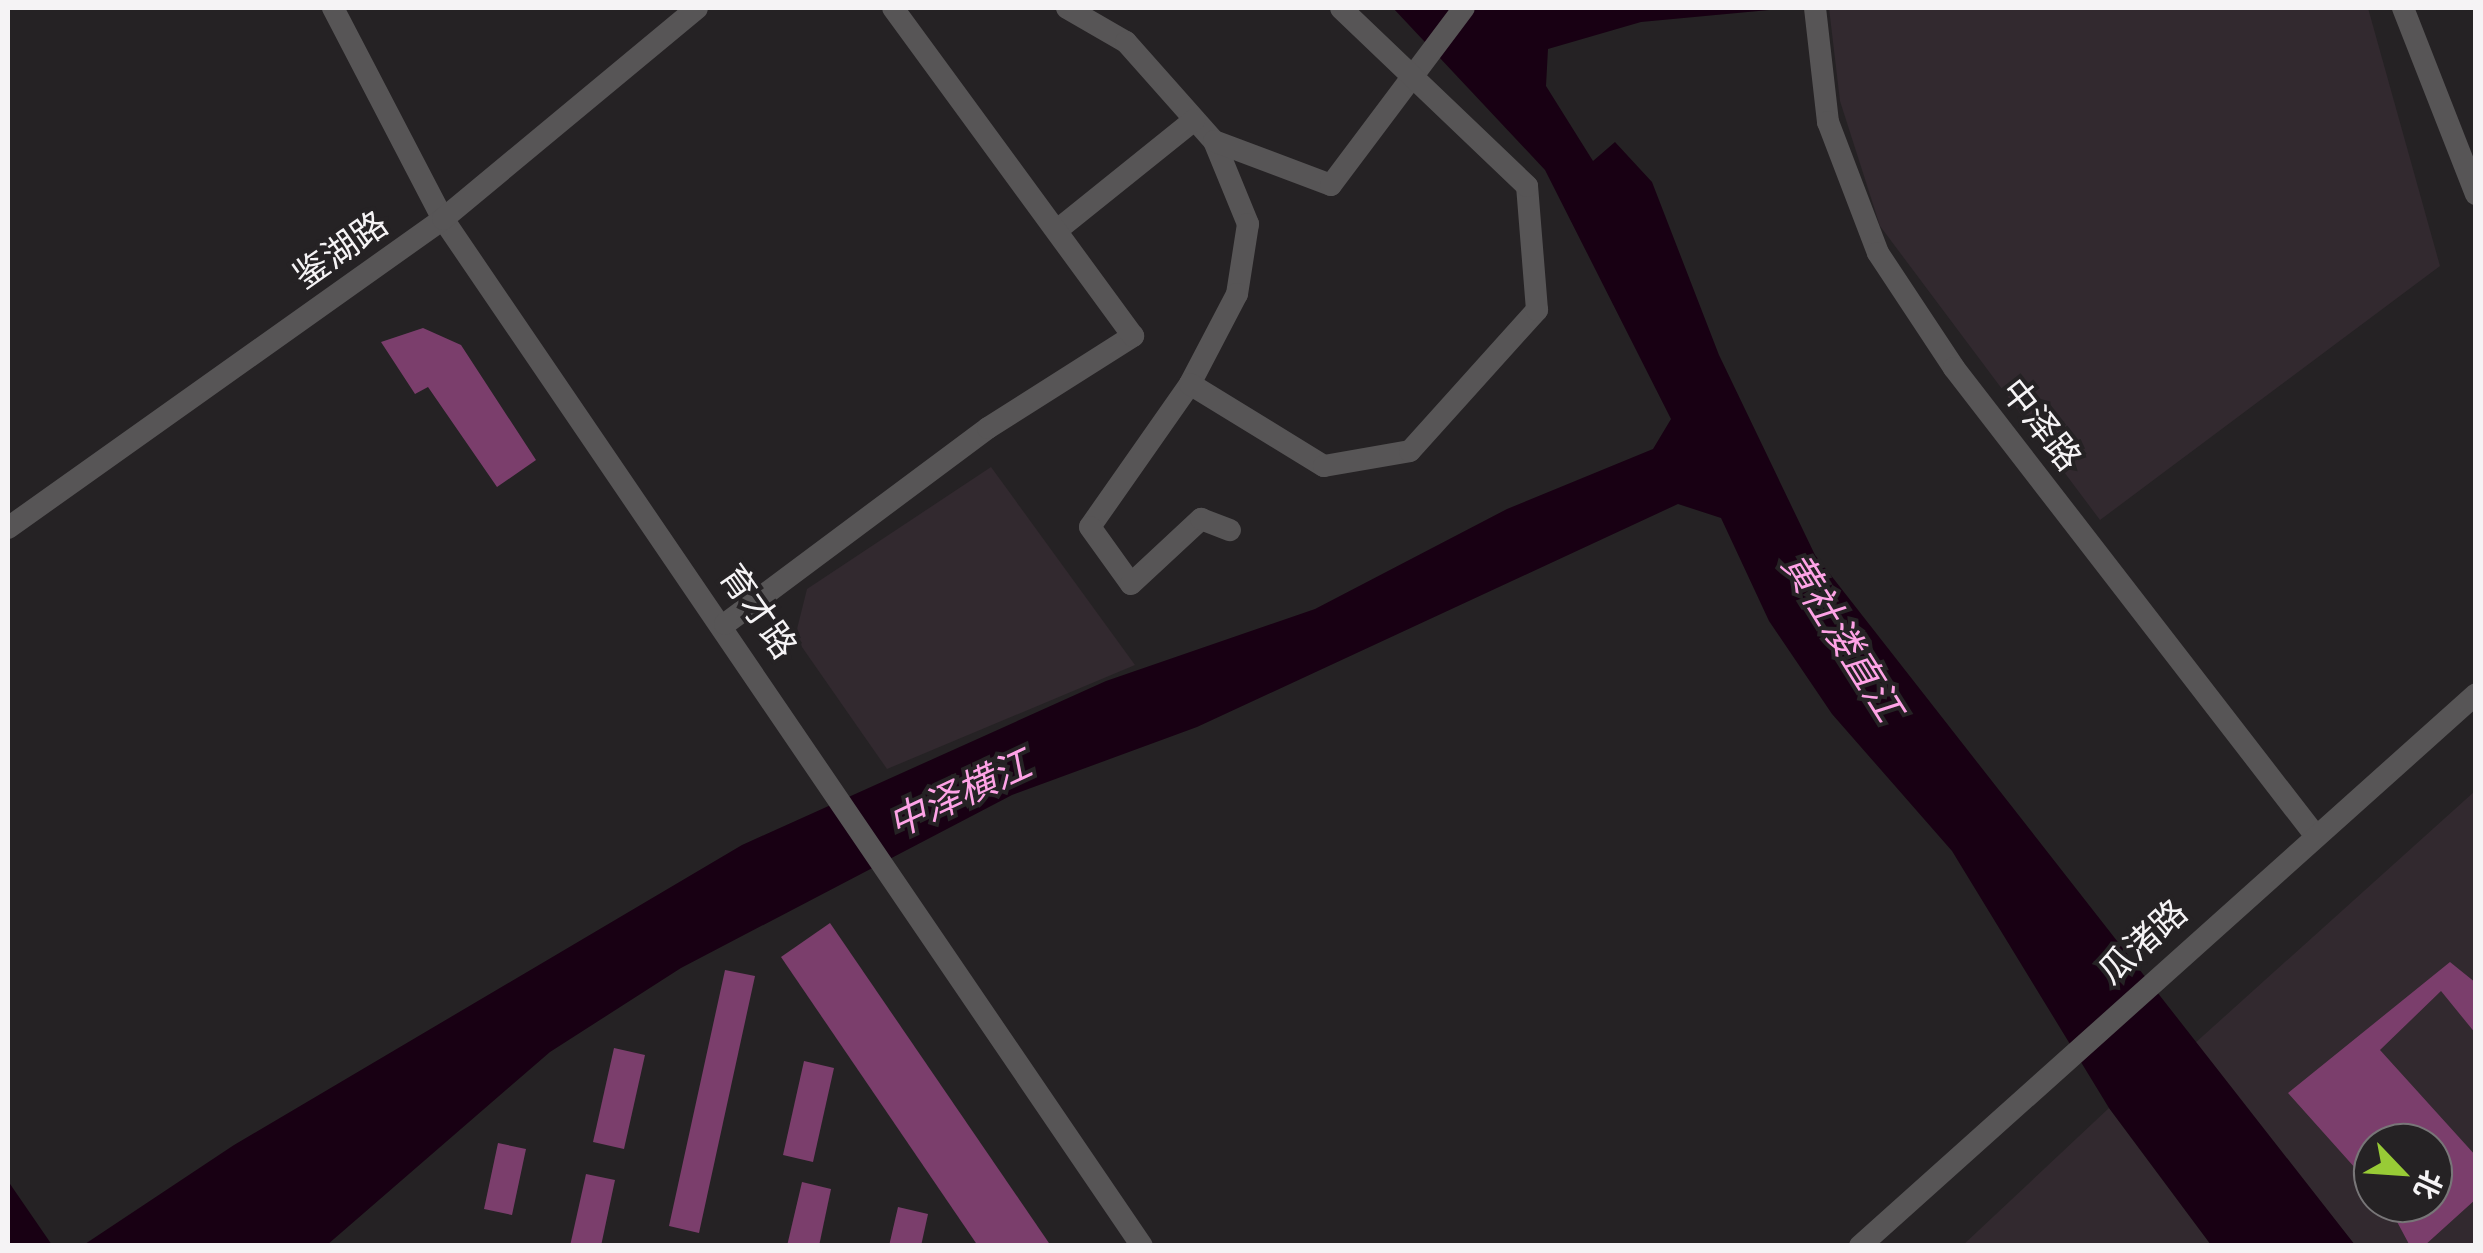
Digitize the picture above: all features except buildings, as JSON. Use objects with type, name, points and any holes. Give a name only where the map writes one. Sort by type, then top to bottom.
[{"type":"street","name":"育才路","points":[[333,8],[442,219],[838,787],[1137,1244]]},
{"type":"street","name":"鉴湖路","points":[[8,528],[442,219],[697,8]]},
{"type":"street","points":[[726,624],[988,428],[1133,336],[1060,227],[893,8]]},
{"type":"street","points":[[1067,8],[1126,42],[1214,141],[1248,224],[1237,294],[1190,384],[1090,527],[1131,584],[1201,519],[1230,530]]},
{"type":"street","points":[[1190,384],[1324,466],[1410,451],[1537,310],[1527,186],[1341,8]]},
{"type":"street","points":[[1214,141],[1331,185],[1464,8]]},
{"type":"street","points":[[2403,8],[2476,194]]},
{"type":"street","name":"中泽路","points":[[1815,9],[1828,122],[1878,253],[1954,368],[2315,835]]},
{"type":"street","points":[[1060,227],[1194,120]]},
{"type":"street","name":"瓜渚路","points":[[1860,1246],[2056,1066],[2476,694]]},
{"type":"shaded area","points":[[1829,8],[2368,8],[2440,266],[2100,520],[1880,226],[1840,101]]},
{"type":"shaded area","points":[[991,467],[1135,665],[887,769],[795,637],[807,589]]},
{"type":"shaded area","points":[[2475,791],[2475,1245],[2355,1245],[2194,1044]]},
{"type":"shaded area","points":[[2109,1108],[2211,1245],[1962,1246]]},
{"type":"water","points":[[1393,8],[1791,8],[1641,22],[1548,49],[1546,86],[1593,161],[1615,142],[1652,182],[1719,355],[1815,555],[2355,1245],[2211,1245],[2109,1108],[1952,851],[1832,714],[1769,621],[1721,518],[1678,504],[1197,727],[1012,795],[681,968],[550,1052],[327,1245],[82,1246],[234,1145],[742,845],[1106,681],[1315,609],[1507,509],[1653,449],[1671,419],[1545,170]]},
{"type":"water","points":[[8,1181],[52,1245],[8,1245]]},
{"type":"water label","name":"黄社溇直江","points":[[1843,636]]},
{"type":"water label","name":"中泽横江","points":[[959,793]]}]
